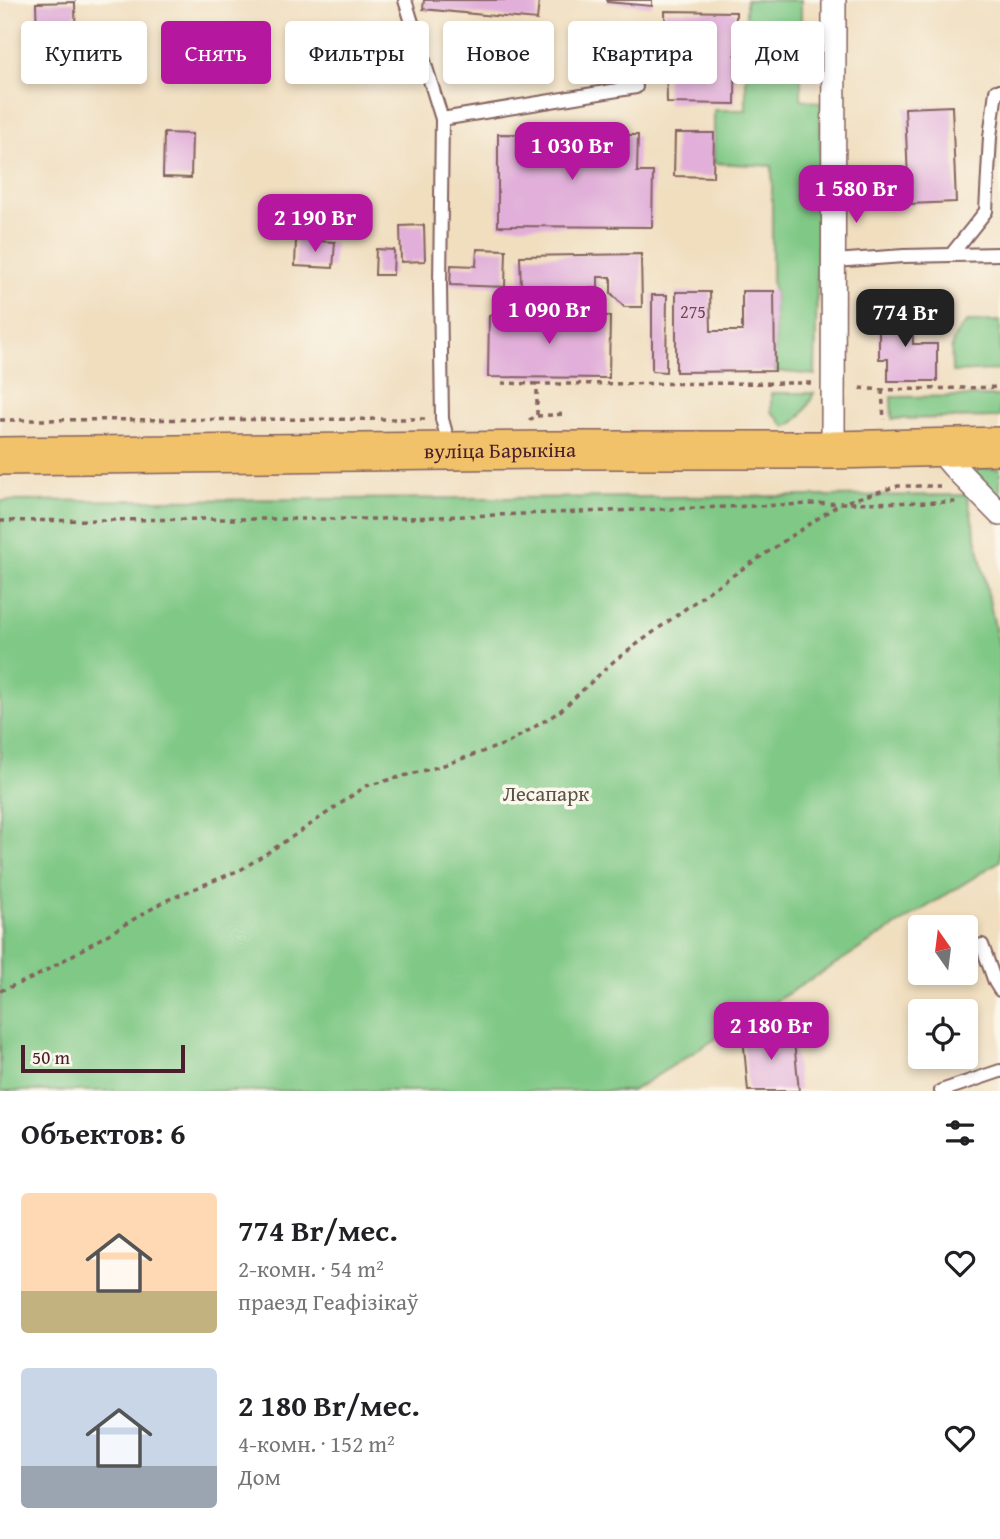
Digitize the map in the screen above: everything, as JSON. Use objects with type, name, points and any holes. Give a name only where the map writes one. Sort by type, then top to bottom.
[{"type":"main road","name":"вуліца Барыкіна","points":[[0,456],[447,435],[833,450],[1000,446]]},
{"type":"street","points":[[833,450],[834,0]]},
{"type":"street","points":[[937,447],[1000,514]]},
{"type":"lane","points":[[405,0],[442,119],[440,285],[447,435]]},
{"type":"lane","points":[[442,119],[636,87]]},
{"type":"lane","points":[[951,255],[986,211],[995,137],[996,91],[1000,91]]},
{"type":"lane","points":[[834,261],[1000,254]]},
{"type":"lane","points":[[982,945],[1000,990]]},
{"type":"lane","points":[[941,1091],[1000,1071]]},
{"type":"path","points":[[502,383],[825,383]]},
{"type":"path","points":[[537,384],[537,416]]},
{"type":"path","points":[[860,388],[882,390],[1000,387]]},
{"type":"path","points":[[882,390],[884,421]]},
{"type":"path","points":[[527,421],[537,416],[566,414]]},
{"type":"path","points":[[0,420],[447,435]]},
{"type":"path","points":[[0,991],[35,977],[165,901],[242,869],[366,786],[441,766],[508,743],[559,712],[614,661],[711,590],[841,503],[898,486],[945,486]]},
{"type":"path","points":[[0,521],[379,519],[841,503],[961,502]]},
{"type":"green space","points":[[746,0],[801,0],[801,21],[746,21]]},
{"type":"green space","points":[[746,84],[801,84],[801,99],[821,103],[815,375],[775,371],[772,166],[714,163],[714,110],[746,110]]},
{"type":"green space","points":[[1000,321],[1000,370],[952,372],[953,340],[967,322]]},
{"type":"green space","points":[[771,393],[814,393],[800,417],[786,427],[771,411]]},
{"type":"green space","points":[[1000,396],[1000,417],[892,419],[891,397]]},
{"type":"green space","points":[[979,468],[1000,469],[1000,495],[997,497],[975,475]]},
{"type":"green space","name":"Лесапарк","points":[[967,495],[1000,651],[1000,861],[914,915],[908,915],[908,918],[632,1091],[0,1091],[0,501]]},
{"type":"building","points":[[424,0],[539,0],[537,20],[423,9]]},
{"type":"building","points":[[652,0],[652,6],[607,2]]},
{"type":"building","points":[[75,2],[75,21],[37,21],[36,3]]},
{"type":"building","points":[[665,11],[736,12],[736,21],[731,21],[731,84],[735,84],[735,104],[667,103],[667,84],[717,84],[717,21],[665,21]]},
{"type":"building","points":[[952,106],[956,202],[909,204],[905,108]]},
{"type":"building","points":[[164,133],[192,134],[191,178],[163,177]]},
{"type":"building","points":[[675,133],[714,133],[713,177],[674,176]]},
{"type":"building","points":[[498,134],[638,135],[637,172],[653,172],[652,227],[498,226]]},
{"type":"building","points":[[424,225],[425,261],[401,262],[400,226]]},
{"type":"building","points":[[296,240],[335,242],[333,268],[295,266]]},
{"type":"building","points":[[376,249],[394,250],[393,275],[375,275]]},
{"type":"building","points":[[477,249],[506,250],[505,287],[450,285],[451,265],[476,266]]},
{"type":"building","points":[[641,254],[642,307],[624,307],[611,293],[611,277],[598,277],[598,288],[521,289],[520,256]]},
{"type":"building","points":[[742,291],[774,291],[775,371],[676,372],[676,292],[710,292],[711,331],[742,331]]},
{"type":"building","points":[[652,295],[667,295],[666,372],[652,371]]},
{"type":"building","points":[[879,309],[912,309],[913,344],[937,344],[937,381],[888,381],[888,359],[879,359]]},
{"type":"building","points":[[489,315],[610,316],[609,378],[488,377]]},
{"type":"building","points":[[793,1031],[799,1091],[748,1091],[743,1036]]}]
